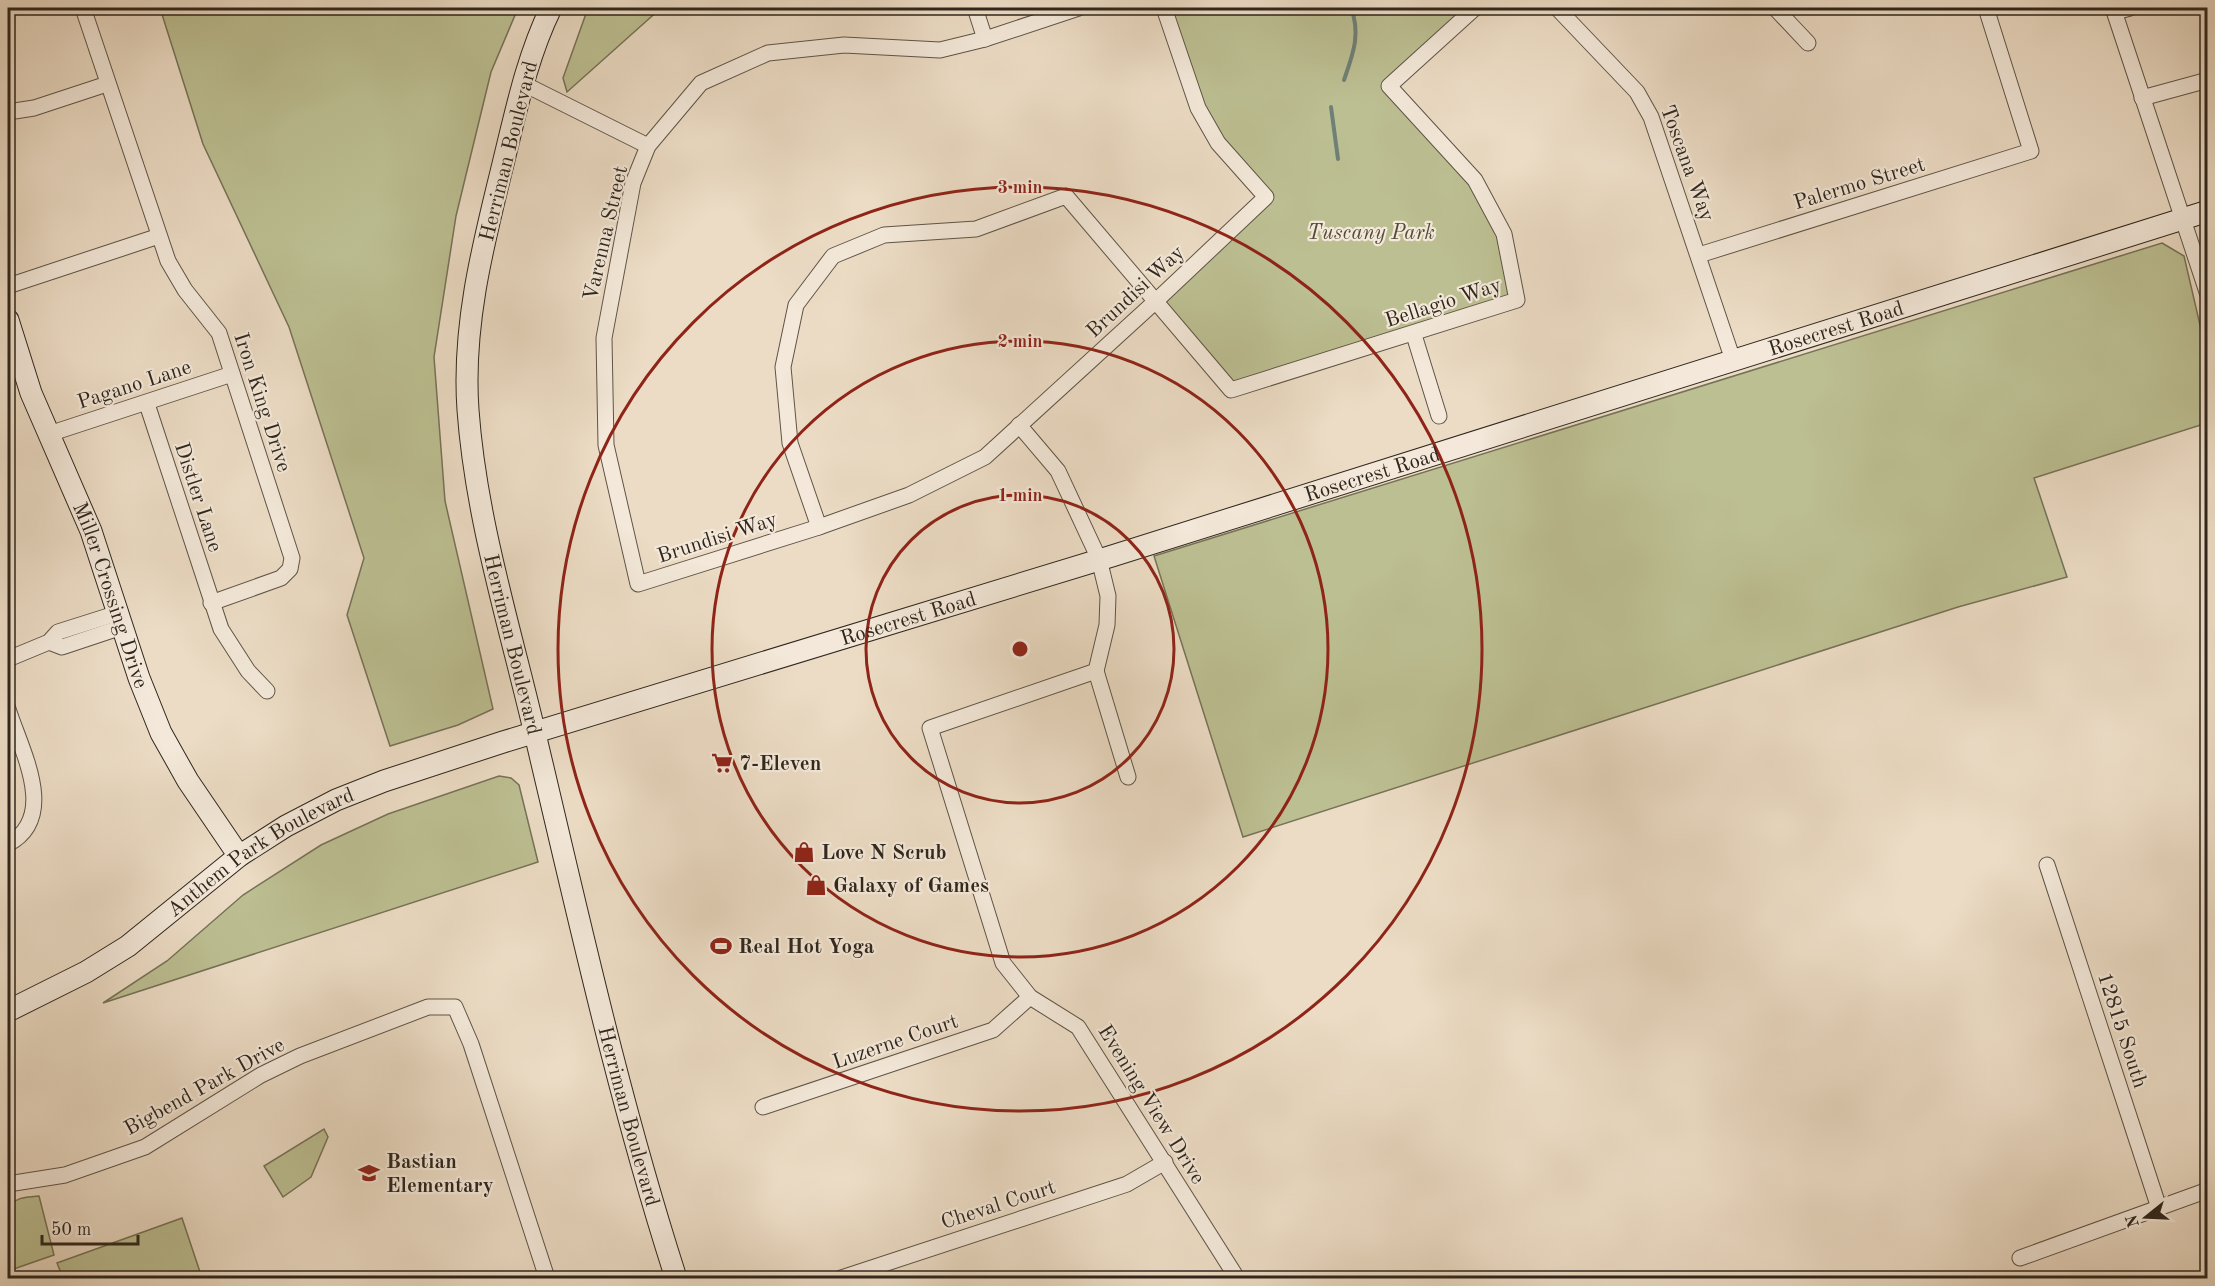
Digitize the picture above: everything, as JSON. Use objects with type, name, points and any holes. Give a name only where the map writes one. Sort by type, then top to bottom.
[{"type":"main road","name":"Herriman Boulevard","points":[[551,8],[522,83],[476,273],[468,340],[468,409],[477,484],[535,732],[614,1061],[676,1278]]},
{"type":"main road","name":"Rosecrest Road","points":[[535,732],[1100,560],[2208,211]]},
{"type":"main road","name":"Miller Crossing Drive","points":[[8,320],[31,393],[85,515],[161,733],[188,781],[239,856]]},
{"type":"main road","name":"Anthem Park Boulevard","points":[[8,1011],[86,972],[128,946],[239,856],[286,826],[336,800],[432,764],[535,732]]},
{"type":"street","name":"Iron King Drive","points":[[83,8],[168,261],[185,290],[219,333],[292,558],[290,569],[282,578],[211,603]]},
{"type":"street","points":[[975,8],[985,39]]},
{"type":"street","name":"Varenna Street","points":[[638,584],[606,445],[604,338],[633,183],[648,146],[700,83],[768,53],[844,45],[940,50],[985,39],[1079,8]]},
{"type":"street","name":"Brundisi Way","points":[[638,584],[819,527],[909,495],[985,457],[1266,197],[1218,143],[1198,108],[1164,8]]},
{"type":"street","name":"Bellagio Way","points":[[1157,300],[1231,390],[1414,335],[1517,300],[1504,234],[1475,180],[1389,86],[1475,8]]},
{"type":"street","name":"Toscana Way","points":[[1557,8],[1637,92],[1651,117],[1733,360]]},
{"type":"street","points":[[1775,8],[1808,43]]},
{"type":"street","name":"Palermo Street","points":[[1699,255],[2031,151],[1986,8]]},
{"type":"street","points":[[2120,9],[2142,98],[2208,295]]},
{"type":"street","points":[[2142,98],[2208,80]]},
{"type":"street","points":[[522,83],[648,146]]},
{"type":"street","points":[[8,112],[34,108],[107,84]]},
{"type":"street","points":[[819,527],[790,443],[783,367],[796,305],[833,256],[884,235],[976,229],[1066,196],[1157,300]]},
{"type":"street","points":[[8,286],[159,236]]},
{"type":"street","points":[[1414,335],[1438,416]]},
{"type":"street","name":"Pagano Lane","points":[[49,434],[147,404],[232,374]]},
{"type":"street","name":"Distler Lane","points":[[147,404],[221,629],[243,663],[267,691]]},
{"type":"street","points":[[1019,425],[1058,471],[1100,560],[1108,596],[1107,625],[1095,671],[1128,777]]},
{"type":"street","points":[[8,658],[49,642],[62,647],[120,620]]},
{"type":"street","name":"Evening View Drive","points":[[1095,671],[930,728],[1003,963],[1030,997],[1078,1027],[1237,1278]]},
{"type":"street","points":[[8,709],[34,793],[32,820],[25,830],[8,844]]},
{"type":"street","name":"12815 South","points":[[2047,865],[2159,1208]]},
{"type":"street","name":"Luzerne Court","points":[[763,1107],[993,1030],[1030,997]]},
{"type":"street","name":"Bigbend Park Drive","points":[[8,1184],[65,1175],[144,1147],[261,1075],[300,1056],[429,1007],[455,1007],[471,1044],[548,1278]]},
{"type":"street","name":"Cheval Court","points":[[841,1278],[1127,1184],[1165,1162]]},
{"type":"street","points":[[2020,1258],[2208,1190]]},
{"type":"green space","points":[[160,8],[518,8],[491,72],[456,216],[434,357],[445,501],[493,709],[458,725],[390,746],[347,615],[364,558],[289,327],[203,144]]},
{"type":"green space","points":[[588,8],[661,8],[567,92],[563,78]]},
{"type":"green space","name":"Tuscany Park","points":[[1164,8],[1475,8],[1389,86],[1475,180],[1504,234],[1517,300],[1231,390],[1157,300],[1266,197],[1218,143]]},
{"type":"green space","points":[[2162,243],[2184,256],[2207,355],[2207,423],[2034,478],[2067,577],[1958,607],[1243,837],[1154,556]]},
{"type":"green space","points":[[499,776],[511,778],[519,785],[538,862],[103,1003],[167,961],[243,895],[321,845],[388,814]]},
{"type":"green space","points":[[324,1129],[328,1137],[311,1177],[283,1197],[264,1166]]},
{"type":"green space","points":[[39,1196],[54,1255],[8,1271],[8,1209],[17,1200]]},
{"type":"green space","points":[[182,1218],[202,1278],[63,1278],[57,1263]]},
{"type":"waterway","points":[[1344,80],[1356,35],[1351,8]]},
{"type":"waterway","points":[[1331,107],[1338,159]]},
{"type":"place","name":"7-Eleven","points":[[722,763]]},
{"type":"place","name":"Love N Scrub","points":[[804,852]]},
{"type":"place","name":"Galaxy of Games","points":[[816,885]]},
{"type":"place","name":"Real Hot Yoga","points":[[721,946]]},
{"type":"place","name":"Bastian Elementary","points":[[369,1173]]}]
